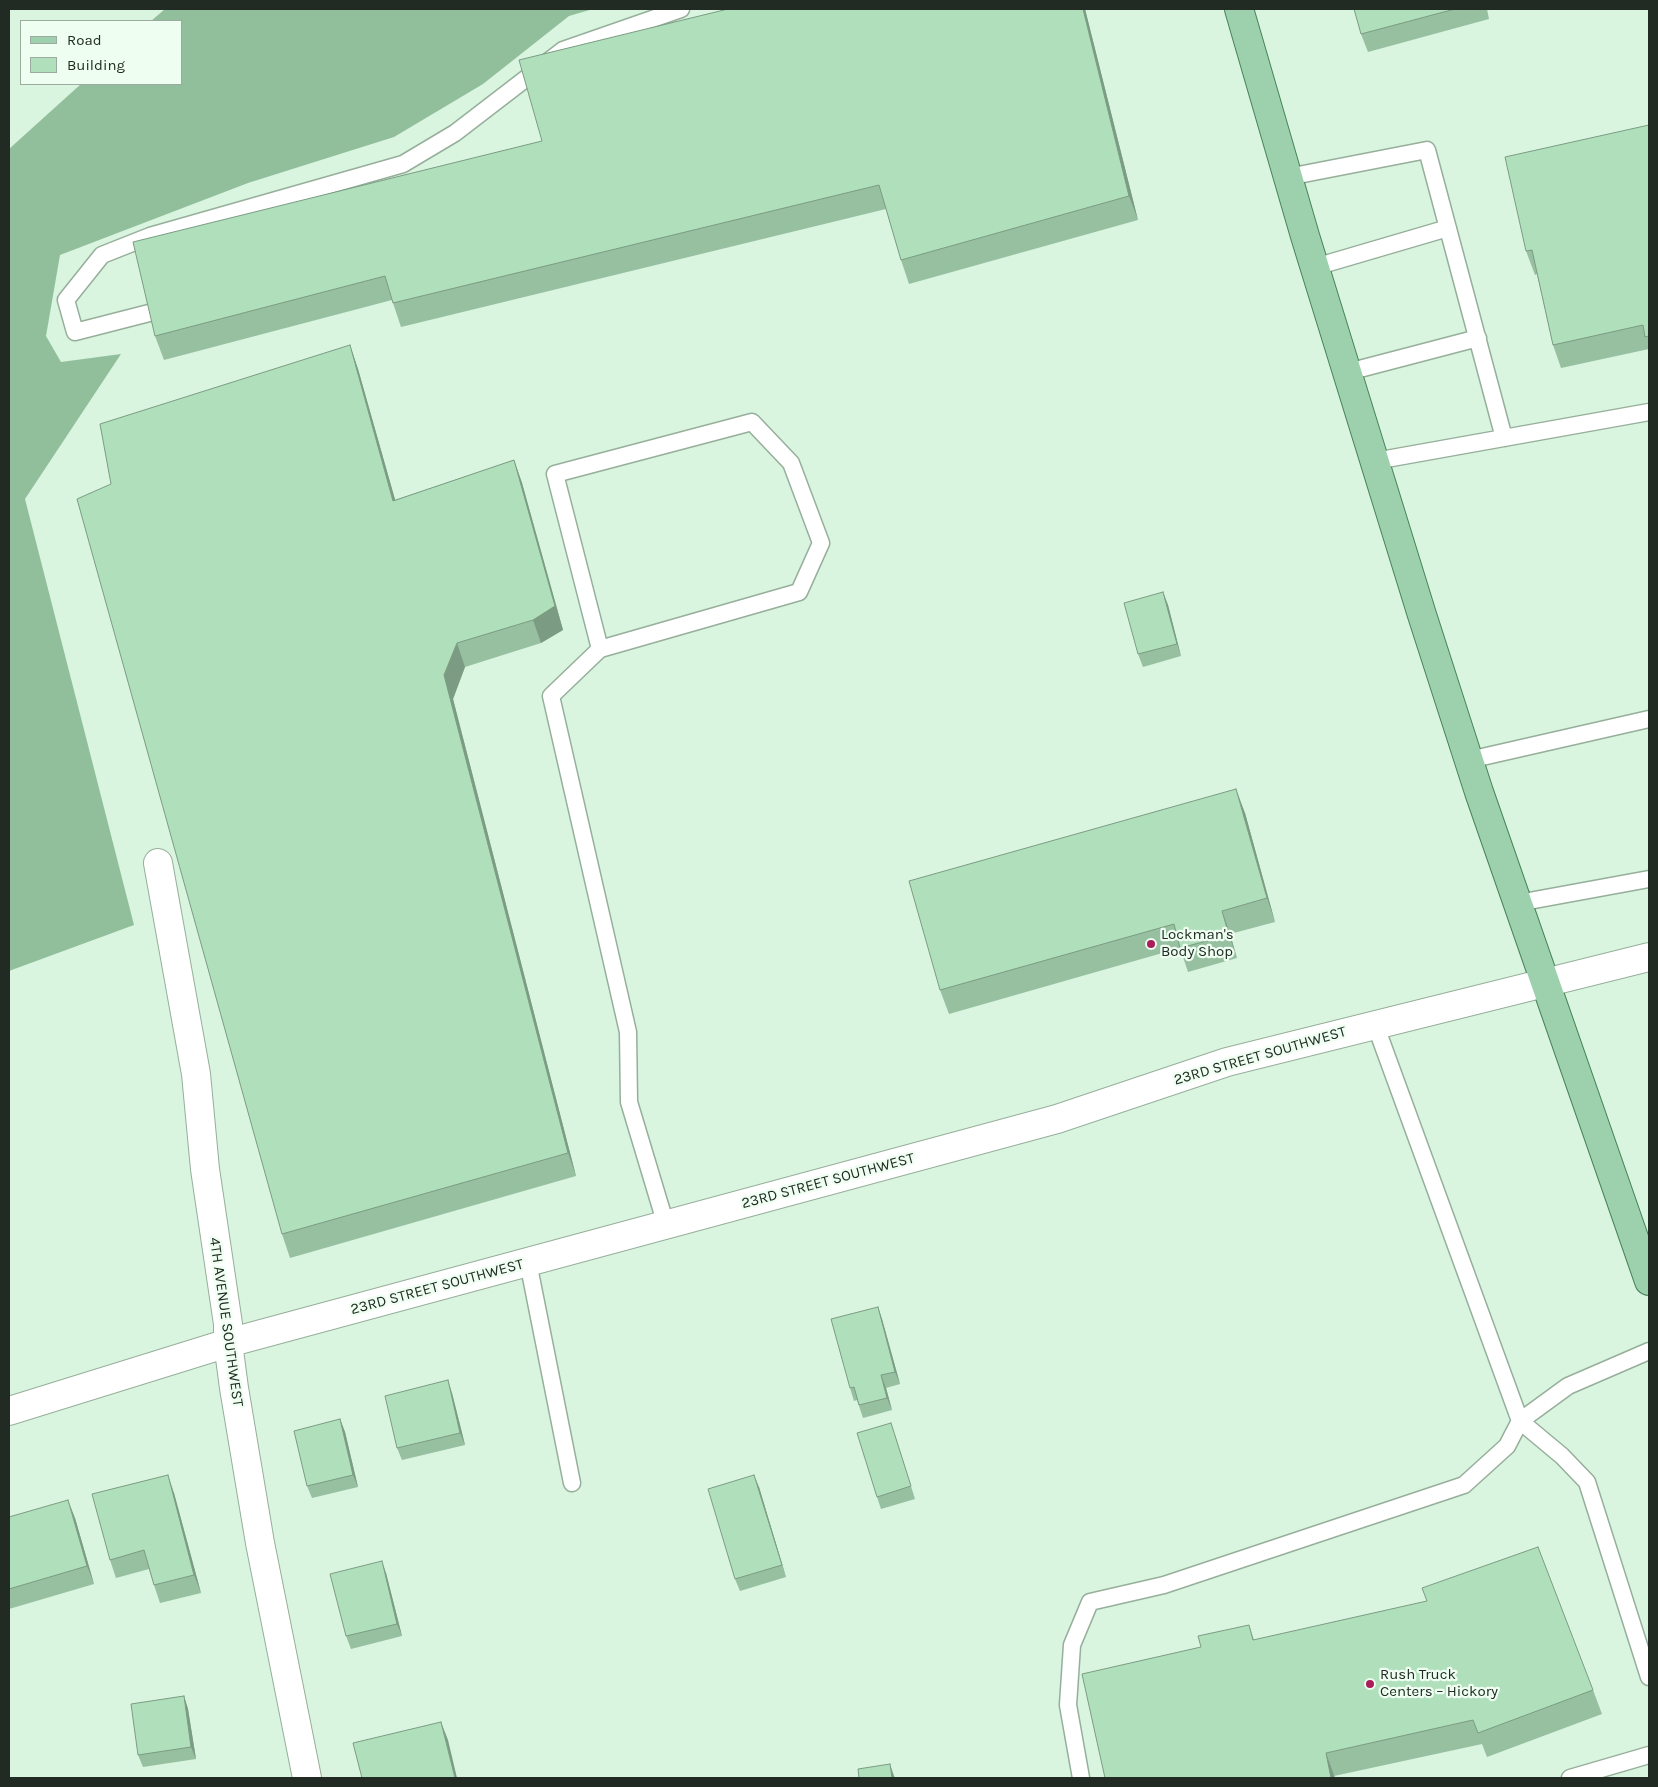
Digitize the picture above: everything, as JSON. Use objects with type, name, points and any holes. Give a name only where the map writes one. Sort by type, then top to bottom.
[{"type":"main road","points":[[1239,9],[1315,267],[1469,760],[1649,1280]]},
{"type":"street","name":"4TH AVENUE SOUTHWEST","points":[[158,863],[196,1074],[205,1169],[228,1324],[228,1343],[260,1543],[307,1778]]},
{"type":"street","name":"23RD STREET SOUTHWEST","points":[[9,1411],[228,1343],[1056,1118],[1227,1062],[1545,981],[1649,957]]},
{"type":"lane","points":[[153,312],[75,332],[66,300],[102,255],[150,236],[403,164],[455,133],[563,50],[681,9]]},
{"type":"lane","points":[[1288,177],[1427,150],[1504,438]]},
{"type":"lane","points":[[1315,267],[1448,228]]},
{"type":"lane","points":[[1348,372],[1478,338]]},
{"type":"lane","points":[[1375,461],[1649,412]]},
{"type":"lane","points":[[600,649],[555,474],[752,422],[791,463],[821,543],[799,592],[600,649],[551,696],[628,1032],[629,1102],[666,1225]]},
{"type":"lane","points":[[1469,760],[1649,719]]},
{"type":"lane","points":[[1518,903],[1649,879]]},
{"type":"lane","points":[[1375,1024],[1520,1421],[1562,1456],[1587,1482],[1649,1677]]},
{"type":"lane","points":[[528,1262],[572,1483]]},
{"type":"lane","points":[[1081,1778],[1068,1705],[1072,1645],[1090,1602],[1164,1586],[1464,1484],[1507,1446],[1520,1421],[1568,1386],[1649,1351]]},
{"type":"lane","points":[[1570,1778],[1649,1756]]},
{"type":"green space","points":[[165,9],[593,9],[569,16],[483,84],[394,137],[248,183],[60,255],[46,336],[61,362],[121,354],[25,499],[134,925],[9,971],[9,149],[80,85],[182,85],[182,20],[152,20]]},
{"type":"building","points":[[728,9],[1083,9],[1129,196],[901,260],[879,185],[393,303],[385,276],[155,336],[133,242],[542,141],[519,60]]},
{"type":"building","points":[[1354,9],[1455,9],[1361,34]]},
{"type":"building","points":[[1649,125],[1649,336],[1645,337],[1643,325],[1553,345],[1532,250],[1526,251],[1505,157]]},
{"type":"building","points":[[350,345],[393,501],[514,460],[555,606],[533,620],[457,643],[444,675],[568,1153],[282,1234],[77,499],[111,484],[100,424]]},
{"type":"building","points":[[1163,592],[1177,644],[1138,654],[1124,603]]},
{"type":"building","points":[[1236,789],[1267,898],[1222,911],[1229,935],[1180,948],[1174,924],[940,990],[909,881]]},
{"type":"building","points":[[878,1307],[895,1372],[881,1375],[887,1398],[859,1405],[854,1387],[850,1388],[831,1319]]},
{"type":"building","points":[[448,1380],[460,1433],[397,1448],[385,1396]]},
{"type":"building","points":[[340,1419],[353,1475],[307,1486],[294,1431]]},
{"type":"building","points":[[891,1423],[911,1486],[877,1497],[857,1433]]},
{"type":"building","points":[[168,1475],[194,1575],[154,1585],[144,1550],[110,1560],[92,1494]]},
{"type":"building","points":[[754,1475],[782,1565],[735,1579],[708,1489]]},
{"type":"building","points":[[68,1500],[87,1566],[9,1589],[9,1517]]},
{"type":"building","name":"Rush Truck Centers – Hickory","points":[[1538,1547],[1593,1690],[1478,1733],[1473,1720],[1326,1753],[1331,1778],[1105,1778],[1082,1674],[1201,1647],[1198,1636],[1249,1625],[1253,1640],[1427,1601],[1422,1588]]},
{"type":"building","points":[[382,1561],[397,1624],[346,1636],[330,1574]]},
{"type":"building","points":[[184,1696],[191,1747],[138,1755],[131,1704]]},
{"type":"building","points":[[441,1722],[455,1778],[362,1778],[353,1743]]},
{"type":"building","points":[[890,1764],[892,1778],[859,1778],[858,1769]]},
{"type":"place","name":"Lockman's Body Shop","points":[[1151,944]]},
{"type":"place","name":"Rush Truck Centers – Hickory","points":[[1370,1684]]}]
